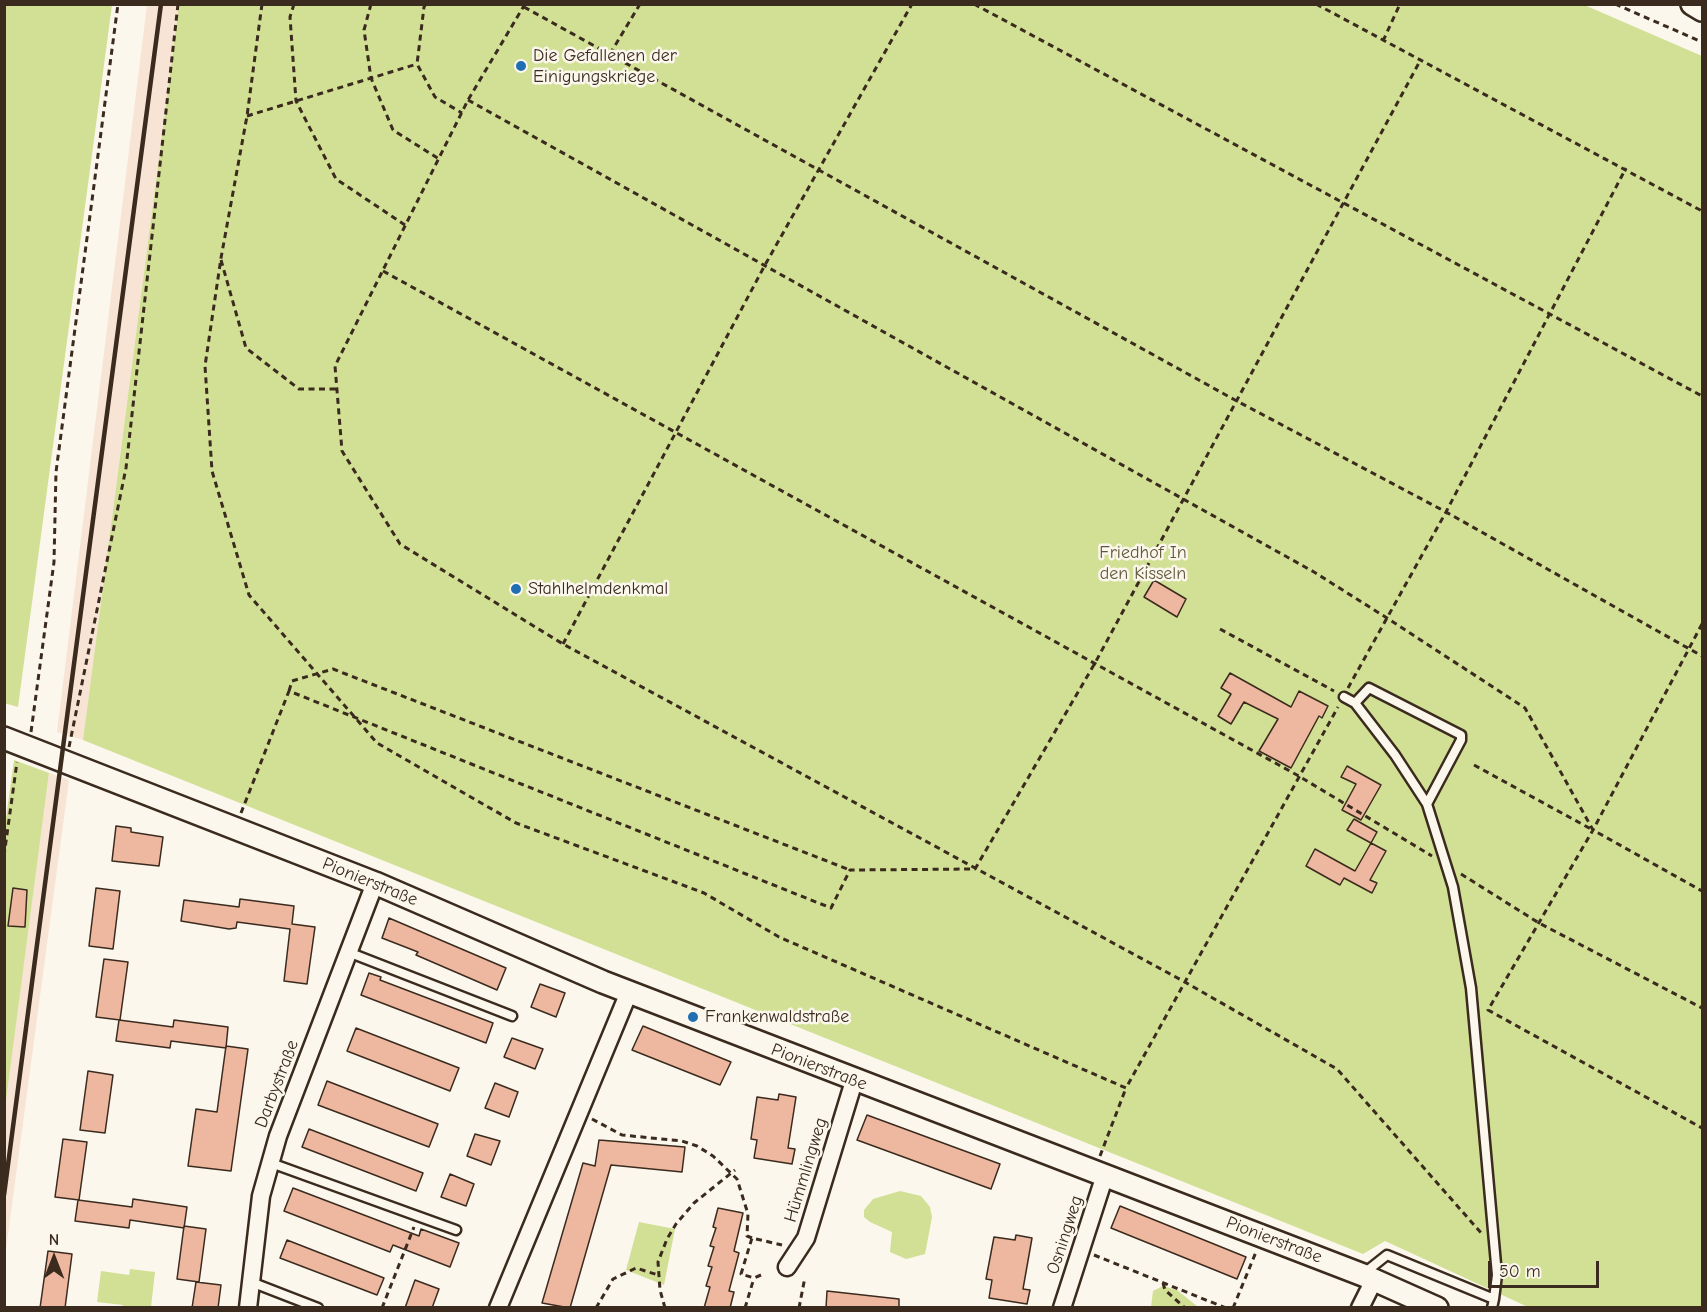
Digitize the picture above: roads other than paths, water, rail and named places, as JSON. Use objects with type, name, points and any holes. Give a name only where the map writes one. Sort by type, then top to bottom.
[{"type":"street","points":[[1692,4],[1702,10]]},
{"type":"street","name":"Pionierstraße","points":[[14,741],[375,883],[629,992],[854,1081],[1368,1277],[1437,1308]]},
{"type":"street","name":"Darbystraße","points":[[248,1308],[261,1196],[278,1136],[375,883]]},
{"type":"street","points":[[498,1308],[629,992]]},
{"type":"street","name":"Hümmlingweg","points":[[787,1267],[806,1238],[854,1081]]},
{"type":"street","name":"Osningweg","points":[[1062,1308],[1099,1173]]},
{"type":"street","points":[[1360,1308],[1368,1277]]},
{"type":"lane","points":[[1355,703],[1369,688],[1461,735],[1461,740],[1427,804]]},
{"type":"lane","points":[[1344,697],[1355,703],[1395,754],[1427,804],[1447,865],[1471,988],[1497,1275],[1493,1303],[1387,1255],[1368,1277]]},
{"type":"lane","points":[[348,952],[512,1016]]},
{"type":"lane","points":[[271,1163],[456,1230]]},
{"type":"lane","points":[[251,1282],[318,1308]]},
{"type":"railway","points":[[4,1195],[161,4]]},
{"type":"place","name":"Die Gefallenen der Einigungskriege","points":[[521,66]]},
{"type":"place","name":"Stahlhelmdenkmal","points":[[516,589]]},
{"type":"place","name":"Frankenwaldstraße","points":[[693,1017]]},
{"type":"park label","name":"Friedhof In den Kisseln","points":[[1143,563]]}]
